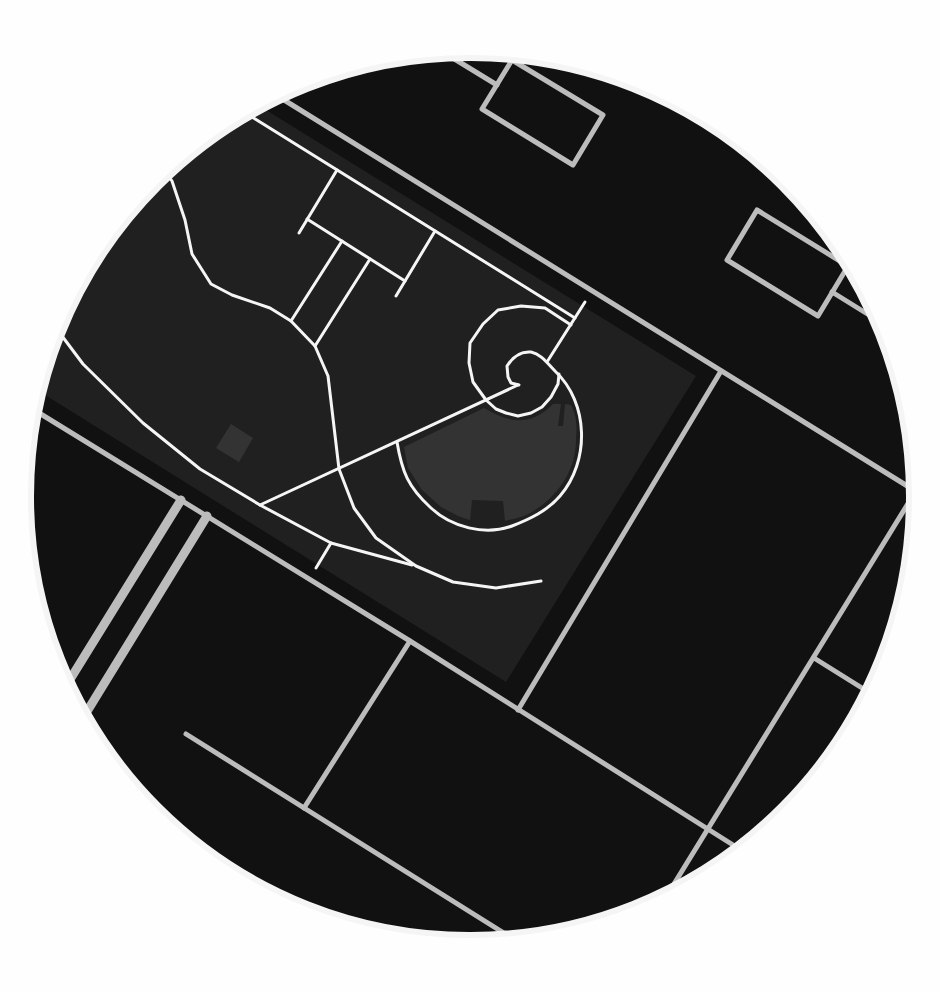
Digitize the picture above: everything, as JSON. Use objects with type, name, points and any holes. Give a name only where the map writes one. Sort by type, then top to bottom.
[{"type":"street","points":[[454,59],[497,85]]},
{"type":"street","points":[[512,60],[482,110],[573,165],[603,115],[513,60]]},
{"type":"street","points":[[282,100],[909,486]]},
{"type":"street","points":[[840,261],[757,210],[727,260],[818,316],[846,270]]},
{"type":"street","points":[[832,292],[869,315]]},
{"type":"street","points":[[518,710],[720,371]]},
{"type":"street","points":[[40,413],[410,641],[735,846]]},
{"type":"street","points":[[71,678],[181,500]]},
{"type":"street","points":[[673,885],[909,503]]},
{"type":"street","points":[[88,712],[207,516]]},
{"type":"street","points":[[304,808],[410,641]]},
{"type":"street","points":[[814,658],[865,690]]},
{"type":"street","points":[[186,734],[504,933]]},
{"type":"path","points":[[252,117],[576,318]]},
{"type":"path","points":[[299,232],[337,170]]},
{"type":"path","points":[[169,177],[182,212],[192,254],[212,284],[232,296],[270,308],[291,321],[315,346],[328,376],[339,469],[354,508],[376,538],[416,566]]},
{"type":"path","points":[[307,219],[405,281]]},
{"type":"path","points":[[396,296],[435,231]]},
{"type":"path","points":[[291,321],[342,241]]},
{"type":"path","points":[[315,346],[370,259]]},
{"type":"path","points":[[546,362],[592,291]]},
{"type":"path","points":[[559,374],[558,384],[551,397],[542,407],[518,416],[506,413],[496,409],[486,400],[473,382],[469,363],[470,343],[483,324],[498,310],[521,306],[544,308],[571,325]]},
{"type":"path","points":[[62,336],[83,364],[144,422],[200,470],[331,543],[416,566],[453,582],[496,588],[541,581]]},
{"type":"path","points":[[260,505],[519,385],[512,383],[508,377],[507,366],[518,354],[530,352],[539,355],[559,374],[574,398],[582,428],[581,448],[576,469],[560,496],[547,509],[529,520],[504,529],[482,531],[464,527],[433,510],[412,488],[403,469],[397,442]]},
{"type":"path","points":[[309,579],[331,543]]},
{"type":"shaded area","points":[[265,109],[696,376],[506,682],[44,394],[55,355],[76,302],[105,253],[122,229],[160,186],[203,148]]},
{"type":"shaded area","points":[[553,404],[561,404],[558,426],[563,426],[565,404],[571,405],[573,409],[576,430],[573,460],[566,478],[554,495],[530,513],[505,521],[503,501],[472,500],[470,520],[458,516],[441,507],[422,490],[408,468],[404,447],[484,408],[503,417],[520,420],[536,416]]},
{"type":"shaded area","points":[[231,424],[253,438],[239,462],[216,448]]}]
